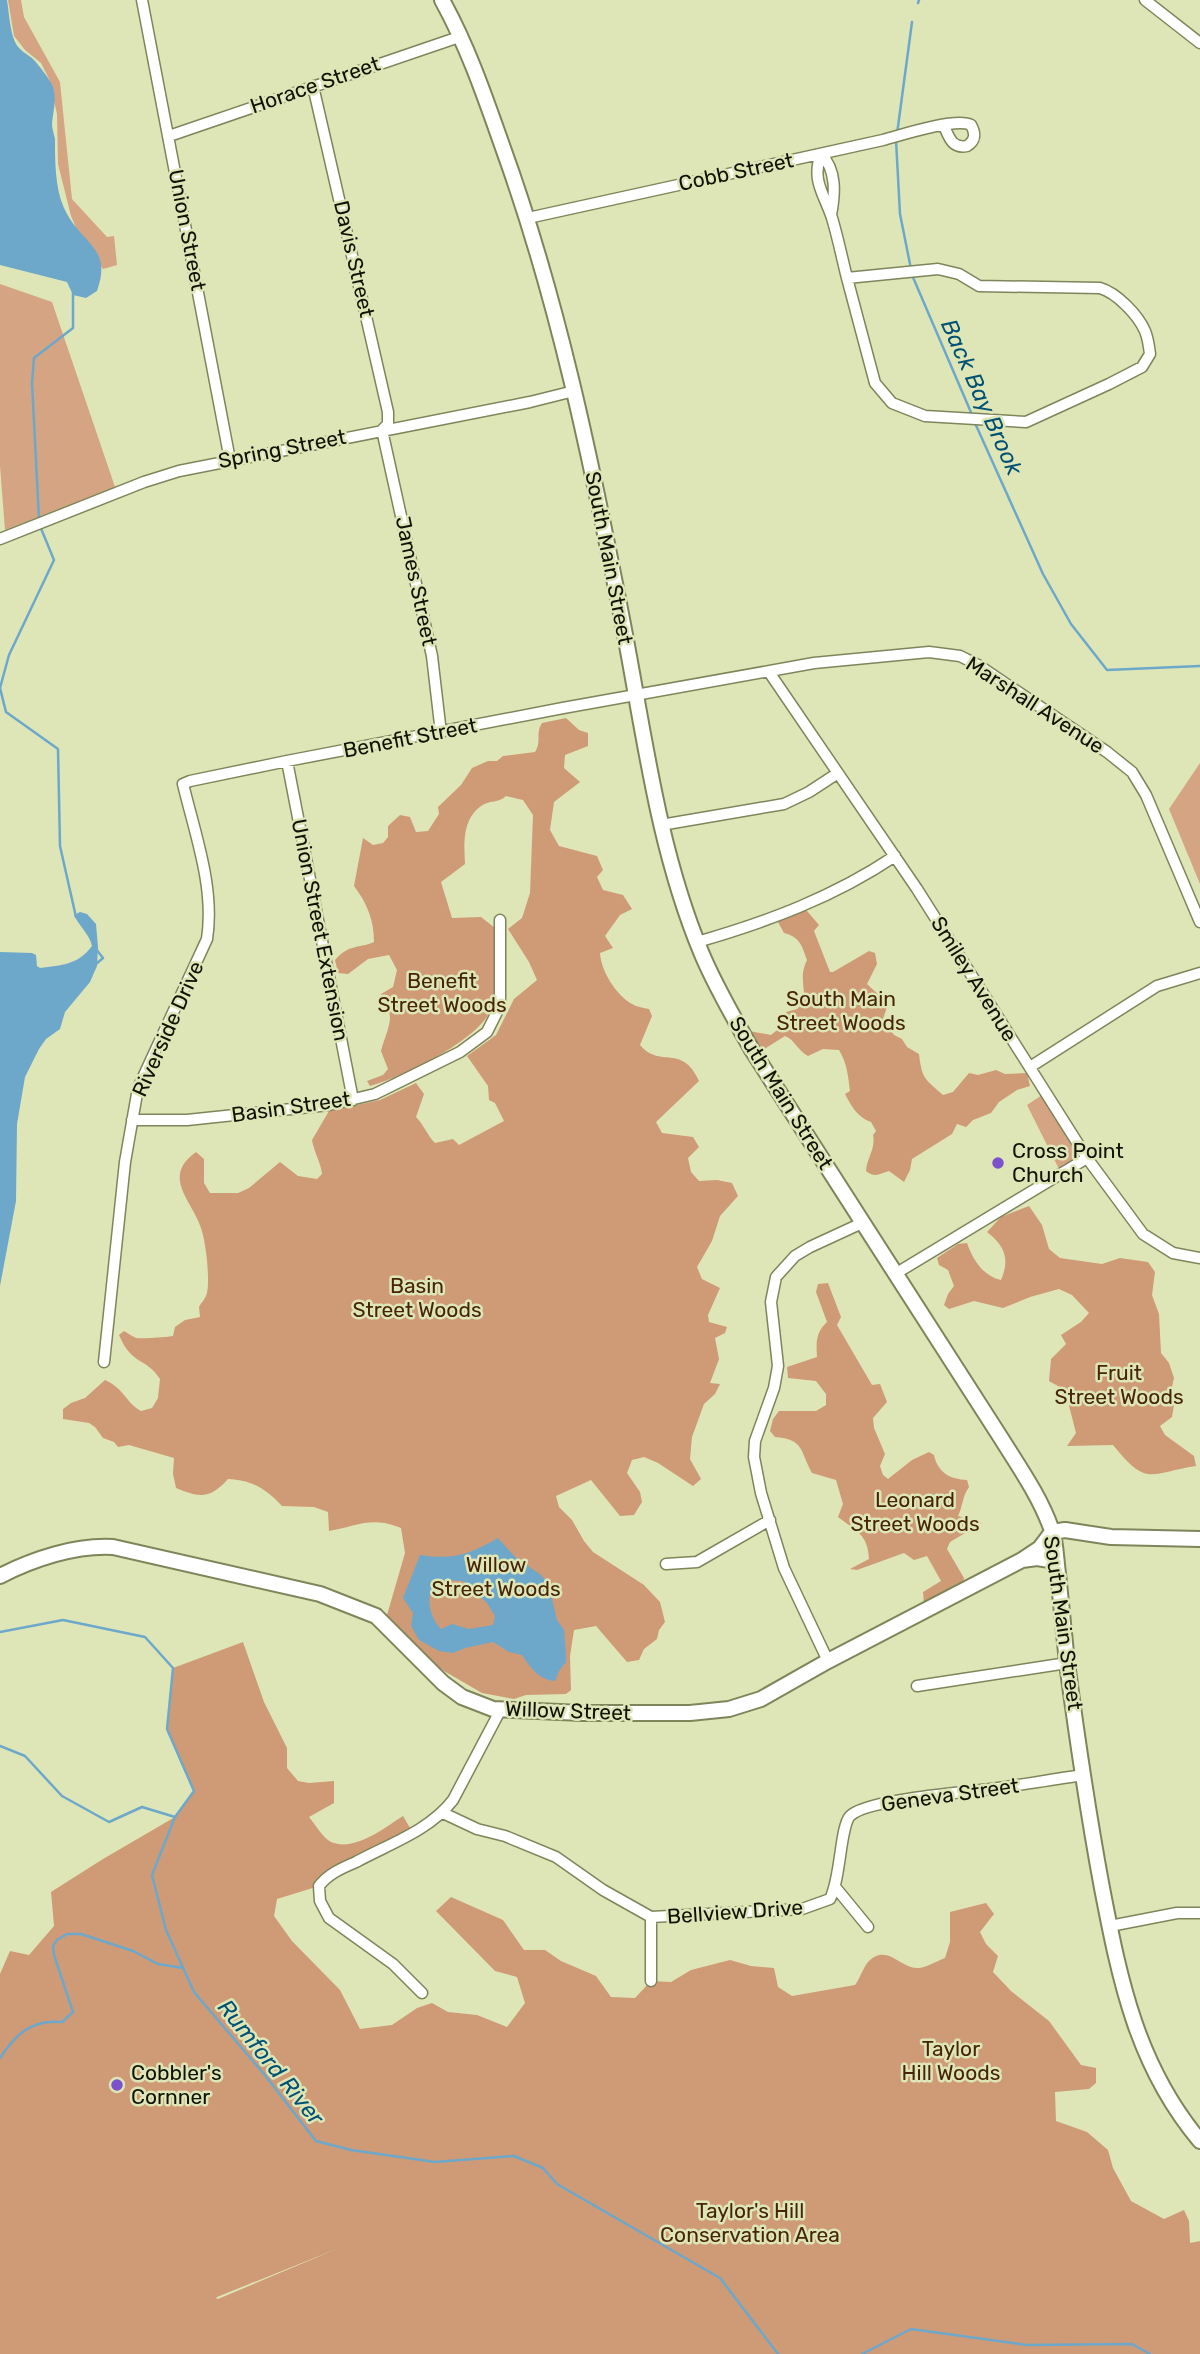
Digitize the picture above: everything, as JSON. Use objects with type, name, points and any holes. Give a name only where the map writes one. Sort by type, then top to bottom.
[{"type":"main road","name":"South Main Street","points":[[442,0],[462,36],[478,76],[528,218],[551,297],[574,391],[622,619],[661,825],[697,942],[720,994],[746,1039],[1025,1476],[1052,1532],[1084,1775],[1121,1982],[1141,2044],[1169,2098],[1200,2141]]},
{"type":"main road","points":[[1052,1532],[1065,1530],[1111,1536],[1200,1539]]},
{"type":"main road","name":"Willow Street","points":[[0,1576],[67,1551],[98,1546],[130,1551],[320,1594],[376,1616],[452,1690],[478,1704],[502,1709],[582,1713],[713,1712],[761,1699],[1022,1560],[1040,1548],[1052,1532]]},
{"type":"main road","points":[[1022,1560],[1037,1558],[1056,1562]]},
{"type":"street","name":"Union Street","points":[[142,0],[230,460]]},
{"type":"street","points":[[1145,0],[1200,43]]},
{"type":"street","name":"Horace Street","points":[[169,136],[462,36]]},
{"type":"street","name":"Davis Street","points":[[313,86],[388,412],[388,424],[382,430]]},
{"type":"street","name":"Cobb Street","points":[[528,218],[944,126]]},
{"type":"street","points":[[821,154],[816,168],[822,197],[831,215],[846,278],[869,368],[875,383],[892,404],[926,416],[1026,422],[1142,367],[1150,354],[1140,321],[1106,290],[979,286],[959,274],[938,270],[846,278]]},
{"type":"street","name":"Spring Street","points":[[0,539],[178,471],[574,391]]},
{"type":"street","name":"James Street","points":[[382,430],[432,656],[441,733]]},
{"type":"street","name":"Marshall Avenue","points":[[635,695],[814,663],[929,652],[960,656],[978,665],[1107,752],[1132,772],[1150,802],[1200,922]]},
{"type":"street","name":"Smiley Avenue","points":[[769,672],[895,856],[1087,1158],[1143,1234],[1173,1253],[1200,1258]]},
{"type":"street","name":"Benefit Street","points":[[186,783],[287,761],[635,695]]},
{"type":"street","name":"Union Street Extension","points":[[287,761],[353,1100]]},
{"type":"street","points":[[661,825],[784,804],[838,773]]},
{"type":"street","name":"Riverside Drive","points":[[104,1362],[125,1162],[138,1088],[208,939],[211,914],[206,880],[183,785],[186,783]]},
{"type":"street","points":[[697,942],[810,904],[865,876],[895,856]]},
{"type":"street","name":"Basin Street","points":[[132,1120],[187,1120],[300,1109],[353,1100],[397,1084],[460,1052],[486,1032],[500,1006],[500,920]]},
{"type":"street","points":[[1030,1067],[1157,986],[1200,973]]},
{"type":"street","points":[[895,1274],[1087,1158]]},
{"type":"street","points":[[828,1661],[785,1568],[758,1483],[754,1457],[755,1441],[768,1407],[778,1366],[771,1302],[776,1277],[795,1256],[862,1223]]},
{"type":"street","points":[[666,1564],[697,1562],[770,1520]]},
{"type":"street","points":[[917,1686],[1068,1663]]},
{"type":"street","points":[[422,1993],[393,1964],[329,1917],[323,1909],[319,1886],[328,1877],[413,1833],[443,1813],[453,1800],[502,1709]]},
{"type":"street","name":"Geneva Street","points":[[836,1888],[845,1826],[849,1817],[856,1812],[875,1805],[919,1797],[1084,1775]]},
{"type":"street","name":"Bellview Drive","points":[[443,1813],[477,1829],[528,1844],[556,1857],[603,1890],[650,1917],[802,1909],[830,1899],[836,1888]]},
{"type":"street","points":[[836,1888],[868,1927]]},
{"type":"street","points":[[1110,1926],[1177,1913],[1200,1913]]},
{"type":"street","points":[[650,1917],[651,1981]]},
{"type":"shaded area","points":[[8,0],[21,0],[24,17],[60,82],[72,199],[107,237],[114,236],[117,265],[103,269],[71,216],[58,164],[57,114],[49,79],[41,63],[25,50],[14,36]]},
{"type":"shaded area","points":[[0,284],[52,302],[115,487],[5,530],[0,466]]},
{"type":"shaded area","points":[[1200,763],[1200,884],[1169,809]]},
{"type":"shaded area","points":[[1042,1095],[1081,1152],[1081,1157],[1060,1171],[1027,1105]]},
{"type":"green space","name":"Basin Street Woods","points":[[566,718],[579,730],[588,733],[588,746],[565,755],[564,768],[580,782],[554,802],[550,830],[559,846],[597,856],[603,870],[597,877],[603,890],[623,895],[632,909],[620,915],[605,936],[613,948],[600,953],[606,975],[620,995],[634,1005],[649,1009],[652,1016],[640,1045],[655,1055],[685,1063],[699,1081],[656,1122],[662,1133],[693,1137],[699,1147],[688,1158],[691,1172],[699,1181],[732,1183],[738,1196],[720,1216],[712,1241],[697,1267],[702,1279],[720,1288],[708,1315],[709,1322],[727,1327],[725,1333],[715,1338],[719,1359],[710,1383],[720,1384],[715,1394],[704,1404],[692,1437],[690,1459],[701,1479],[693,1486],[644,1457],[632,1460],[627,1473],[640,1492],[642,1502],[634,1515],[620,1516],[591,1480],[556,1496],[559,1507],[572,1520],[593,1552],[644,1585],[660,1602],[665,1622],[657,1639],[644,1649],[639,1660],[627,1662],[596,1626],[574,1630],[570,1656],[571,1690],[566,1694],[526,1695],[514,1699],[482,1693],[444,1671],[387,1615],[405,1553],[401,1528],[373,1522],[329,1531],[328,1512],[314,1507],[282,1506],[258,1486],[244,1481],[228,1479],[216,1490],[204,1495],[184,1491],[176,1488],[174,1458],[129,1445],[118,1447],[114,1442],[103,1438],[89,1423],[63,1419],[63,1409],[85,1398],[105,1380],[117,1387],[131,1404],[141,1411],[152,1408],[158,1398],[160,1379],[150,1367],[129,1352],[119,1335],[124,1331],[136,1338],[173,1336],[175,1327],[185,1320],[200,1317],[199,1307],[208,1287],[206,1251],[201,1228],[180,1180],[186,1161],[196,1152],[204,1159],[204,1183],[210,1193],[238,1193],[249,1188],[280,1162],[298,1176],[317,1179],[322,1174],[312,1140],[329,1111],[380,1100],[416,1083],[424,1094],[416,1117],[435,1143],[453,1139],[459,1145],[504,1121],[495,1103],[489,1100],[488,1086],[467,1056],[496,1035],[514,999],[537,980],[508,929],[522,918],[530,893],[533,815],[523,800],[506,796],[484,804],[475,812],[467,825],[465,864],[441,882],[452,918],[481,917],[495,928],[493,1001],[484,1021],[472,1033],[419,1066],[370,1086],[367,1081],[383,1075],[388,1069],[381,1051],[390,1016],[381,994],[393,987],[397,970],[389,955],[368,959],[348,974],[338,973],[335,960],[349,949],[374,942],[369,912],[354,886],[363,838],[373,845],[383,843],[388,837],[388,826],[400,815],[410,817],[416,832],[428,831],[439,814],[438,807],[461,785],[472,768],[488,761],[497,761],[503,756],[535,752],[542,723]]},
{"type":"green space","name":"South Main Street Woods","points":[[801,911],[807,911],[819,925],[814,931],[830,972],[869,951],[875,953],[877,964],[867,984],[882,998],[887,1007],[883,1019],[894,1035],[919,1054],[925,1078],[943,1095],[953,1092],[969,1073],[978,1075],[996,1070],[1005,1074],[1027,1073],[1030,1086],[1017,1090],[999,1102],[991,1113],[973,1120],[966,1127],[957,1124],[952,1134],[912,1159],[904,1182],[889,1171],[874,1175],[866,1171],[876,1131],[871,1122],[855,1111],[845,1094],[850,1091],[849,1080],[839,1050],[823,1049],[808,1056],[785,1036],[761,1051],[749,1031],[771,1035],[787,1022],[786,1012],[797,1009],[804,1002],[803,976],[807,960],[804,950],[794,937],[784,933],[778,922]]},
{"type":"green space","name":"Fruit Street Woods","points":[[1029,1206],[1042,1225],[1049,1249],[1060,1258],[1102,1264],[1120,1258],[1148,1262],[1155,1272],[1152,1295],[1159,1314],[1161,1353],[1169,1363],[1174,1378],[1170,1396],[1174,1405],[1172,1417],[1160,1426],[1165,1435],[1194,1456],[1196,1466],[1150,1474],[1134,1467],[1113,1445],[1067,1446],[1076,1433],[1065,1390],[1049,1381],[1051,1359],[1066,1344],[1061,1335],[1081,1322],[1089,1313],[1072,1295],[1059,1289],[1003,1308],[974,1301],[949,1309],[944,1305],[954,1286],[948,1270],[939,1265],[937,1258],[958,1244],[967,1243],[979,1266],[989,1275],[1001,1280],[1005,1266],[1004,1253],[998,1242],[987,1232],[1001,1217]]},
{"type":"green space","name":"Leonard Street Woods","points":[[828,1283],[841,1317],[837,1325],[872,1385],[880,1384],[887,1402],[873,1418],[874,1428],[885,1454],[880,1466],[883,1475],[888,1479],[912,1460],[929,1452],[934,1455],[938,1466],[946,1474],[967,1480],[969,1487],[958,1516],[982,1523],[950,1542],[947,1549],[964,1578],[963,1584],[924,1604],[923,1592],[941,1581],[927,1556],[914,1560],[904,1553],[857,1570],[850,1569],[869,1559],[868,1551],[860,1534],[838,1517],[843,1504],[836,1480],[812,1473],[796,1443],[775,1437],[770,1431],[773,1419],[779,1411],[816,1411],[826,1405],[826,1394],[816,1381],[788,1378],[787,1367],[817,1357],[818,1338],[827,1322],[816,1292],[818,1284]]},
{"type":"green space","points":[[243,1642],[264,1702],[287,1748],[287,1768],[298,1781],[334,1781],[334,1803],[309,1817],[322,1834],[331,1842],[350,1844],[369,1837],[403,1816],[413,1833],[319,1886],[277,1899],[274,1916],[292,1941],[340,1990],[360,2029],[392,2025],[417,2008],[432,2003],[448,2012],[477,2015],[507,2027],[525,2003],[517,1977],[495,1971],[436,1911],[451,1897],[503,1920],[524,1950],[545,1950],[561,1961],[596,1976],[611,1997],[635,1998],[651,1981],[671,1982],[691,1970],[730,1960],[751,1966],[774,1968],[778,1987],[792,1996],[855,1985],[865,1966],[876,1956],[888,1956],[912,1968],[919,1968],[945,1958],[950,1942],[950,1912],[986,1903],[994,1914],[980,1932],[986,1944],[998,1956],[993,1972],[1011,1991],[1049,2021],[1081,2065],[1096,2068],[1096,2083],[1089,2089],[1055,2092],[1056,2121],[1087,2132],[1108,2150],[1113,2168],[1131,2201],[1164,2219],[1184,2210],[1189,2221],[1190,2243],[1200,2241],[1200,2354],[0,2354],[0,1974],[10,1951],[29,1955],[54,1926],[51,1892],[175,1817],[194,1791],[167,1729],[173,1668]],"holes":[[[339,2248],[218,2299],[216,2298]]]},
{"type":"water","points":[[0,0],[7,0],[12,33],[17,45],[34,60],[53,87],[55,101],[52,126],[61,200],[71,220],[93,246],[101,264],[97,291],[86,298],[73,295],[67,282],[0,265]]},
{"type":"water","points":[[80,912],[87,914],[96,924],[97,966],[90,982],[65,1012],[60,1029],[46,1039],[39,1049],[25,1077],[17,1124],[16,1201],[0,1286],[0,952],[32,953],[36,955],[37,966],[40,968],[75,961],[92,946],[74,915]]},
{"type":"water","points":[[498,1538],[515,1557],[548,1583],[557,1620],[564,1630],[566,1654],[566,1662],[555,1681],[540,1675],[522,1655],[509,1652],[493,1642],[453,1653],[439,1651],[419,1640],[411,1626],[413,1613],[403,1598],[420,1555],[452,1556]],"holes":[[[446,1580],[463,1581],[487,1603],[495,1616],[493,1625],[469,1629],[452,1624],[441,1629],[437,1625],[430,1608],[432,1590]]]},
{"type":"waterway","name":"Back Bay Brook","points":[[897,134],[912,22]]},
{"type":"waterway","name":"Back Bay Brook","points":[[896,140],[900,214],[911,269]]},
{"type":"waterway","name":"Back Bay Brook","points":[[912,275],[973,417]]},
{"type":"waterway","name":"Rumford River","points":[[39,519],[32,383],[34,358],[73,328],[73,293]]},
{"type":"waterway","name":"Back Bay Brook","points":[[975,423],[1043,574],[1071,624],[1107,670],[1200,666]]},
{"type":"waterway","name":"Rumford River","points":[[40,526],[54,560],[9,655],[0,688],[6,712],[58,749],[60,846],[76,917]]},
{"type":"waterway","name":"Rumford River","points":[[96,949],[103,958],[96,964]]},
{"type":"waterway","name":"Rumford River","points":[[0,1632],[63,1620],[145,1637],[173,1668],[167,1729],[194,1791],[175,1817],[152,1875],[166,1930],[194,1992],[264,2074],[316,2141],[351,2150],[435,2162],[514,2156],[543,2168],[557,2184],[720,2278],[778,2354]]},
{"type":"waterway","name":"Rumford River","points":[[0,1746],[25,1756],[62,1796],[109,1822],[142,1807],[175,1817]]},
{"type":"waterway","points":[[0,2058],[26,2030],[42,2023],[62,2022],[73,2012],[53,1946],[67,1934],[81,1934],[133,1951],[158,1964],[183,1968]]},
{"type":"waterway","name":"Rumford River","points":[[862,2354],[911,2329],[1027,2345],[1132,2344],[1150,2354]]},
{"type":"place","name":"Cross Point Church","points":[[998,1163]]},
{"type":"place","name":"Cobbler's Cornner","points":[[117,2085]]},
{"type":"park label","name":"Benefit Street Woods","points":[[442,993]]},
{"type":"park label","name":"Willow Street Woods","points":[[496,1577]]},
{"type":"park label","name":"Taylor Hill Woods","points":[[951,2061]]},
{"type":"park label","name":"Taylor's Hill Conservation Area","points":[[750,2223]]}]
